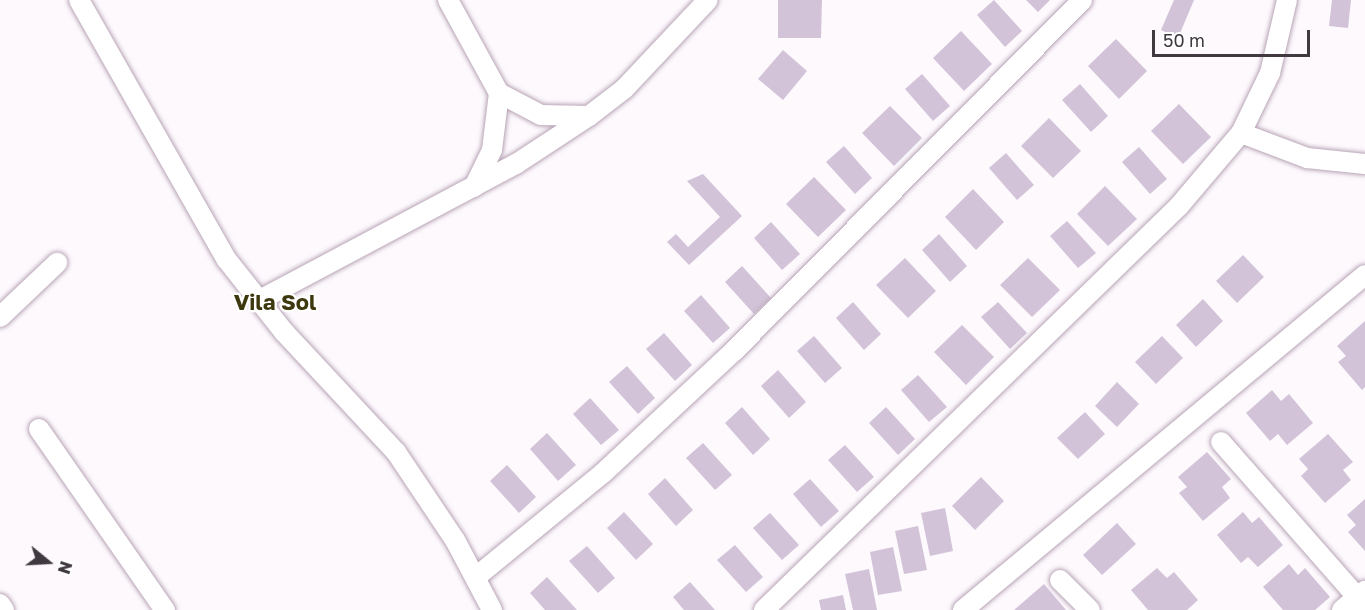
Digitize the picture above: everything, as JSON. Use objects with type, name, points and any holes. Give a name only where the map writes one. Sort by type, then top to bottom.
[{"type":"street","points":[[79,0],[227,260],[284,332],[396,452],[476,578],[492,610]]},
{"type":"street","points":[[448,0],[499,93],[541,116],[590,116]]},
{"type":"street","points":[[260,300],[474,187],[590,116],[624,89],[708,0]]},
{"type":"street","points":[[476,578],[603,473],[734,351],[1082,0]]},
{"type":"street","points":[[764,610],[1179,206],[1241,133],[1270,73],[1287,0]]},
{"type":"street","points":[[474,187],[492,150],[499,93]]},
{"type":"street","points":[[1241,133],[1306,158],[1365,164]]},
{"type":"street","points":[[0,317],[57,263]]},
{"type":"street","points":[[963,610],[1365,275]]},
{"type":"street","points":[[39,429],[165,610]]},
{"type":"street","points":[[1221,442],[1363,598],[1342,610]]},
{"type":"street","points":[[1060,580],[1090,610]]},
{"type":"street","points":[[0,604],[4,610]]},
{"type":"building","points":[[778,0],[822,0],[821,38],[778,38]]},
{"type":"building","points":[[994,0],[1022,31],[1005,47],[977,15]]},
{"type":"building","points":[[1026,0],[1050,0],[1038,12]]},
{"type":"building","points":[[1174,0],[1194,0],[1178,38],[1161,30]]},
{"type":"building","points":[[1332,0],[1351,0],[1348,28],[1329,26]]},
{"type":"building","points":[[961,31],[992,64],[964,91],[933,58]]},
{"type":"building","points":[[1116,39],[1147,71],[1119,99],[1088,66]]},
{"type":"building","points":[[783,50],[807,71],[783,100],[758,79]]},
{"type":"building","points":[[922,74],[950,106],[933,121],[905,89]]},
{"type":"building","points":[[1080,84],[1108,116],[1091,132],[1062,100]]},
{"type":"building","points":[[1179,104],[1211,137],[1183,164],[1151,131]]},
{"type":"building","points":[[890,106],[922,138],[894,166],[862,133]]},
{"type":"building","points":[[1049,118],[1081,151],[1053,178],[1021,146]]},
{"type":"building","points":[[844,146],[872,178],[855,194],[826,162]]},
{"type":"building","points":[[1139,147],[1167,179],[1150,194],[1122,162]]},
{"type":"building","points":[[1006,153],[1034,185],[1017,200],[989,168]]},
{"type":"building","points":[[703,174],[742,216],[689,265],[667,242],[676,234],[688,247],[720,217],[687,181]]},
{"type":"building","points":[[814,177],[846,210],[818,237],[786,204]]},
{"type":"building","points":[[1105,186],[1137,219],[1108,246],[1077,214]]},
{"type":"building","points":[[973,189],[1004,222],[976,250],[945,217]]},
{"type":"building","points":[[1067,221],[1096,253],[1078,268],[1050,236]]},
{"type":"building","points":[[771,222],[800,254],[782,270],[754,238]]},
{"type":"building","points":[[939,234],[967,266],[950,282],[922,250]]},
{"type":"building","points":[[1243,255],[1264,277],[1237,303],[1216,281]]},
{"type":"building","points":[[905,258],[936,291],[908,318],[876,285]]},
{"type":"building","points":[[1028,258],[1060,290],[1032,317],[1000,285]]},
{"type":"building","points":[[742,266],[771,298],[754,314],[725,282]]},
{"type":"building","points":[[701,295],[730,328],[713,343],[684,311]]},
{"type":"building","points":[[1203,299],[1223,321],[1196,347],[1176,325]]},
{"type":"building","points":[[853,302],[881,334],[864,350],[836,318]]},
{"type":"building","points":[[998,302],[1027,333],[1010,349],[981,317]]},
{"type":"building","points":[[1365,321],[1365,387],[1362,390],[1338,362],[1346,356],[1337,346]]},
{"type":"building","points":[[962,325],[994,357],[966,385],[934,352]]},
{"type":"building","points":[[664,333],[692,365],[675,381],[646,349]]},
{"type":"building","points":[[814,336],[842,368],[825,383],[797,351]]},
{"type":"building","points":[[1162,336],[1183,358],[1156,384],[1135,362]]},
{"type":"building","points":[[627,366],[655,398],[638,414],[609,382]]},
{"type":"building","points":[[778,370],[806,402],[789,418],[761,386]]},
{"type":"building","points":[[918,375],[947,407],[929,422],[901,390]]},
{"type":"building","points":[[1117,382],[1139,404],[1117,427],[1095,406]]},
{"type":"building","points":[[1272,390],[1281,401],[1289,394],[1313,423],[1287,445],[1278,434],[1270,441],[1246,413]]},
{"type":"building","points":[[590,398],[619,430],[601,445],[573,414]]},
{"type":"building","points":[[742,407],[770,439],[753,455],[725,423]]},
{"type":"building","points":[[886,407],[915,439],[898,455],[869,423]]},
{"type":"building","points":[[1085,412],[1105,434],[1078,459],[1057,438]]},
{"type":"building","points":[[547,433],[576,465],[558,481],[530,449]]},
{"type":"building","points":[[1328,434],[1353,462],[1343,470],[1351,480],[1325,503],[1301,476],[1308,469],[1299,459]]},
{"type":"building","points":[[703,443],[732,475],[715,490],[686,458]]},
{"type":"building","points":[[845,445],[874,477],[857,492],[828,460]]},
{"type":"building","points":[[1207,452],[1231,479],[1222,487],[1230,498],[1203,521],[1179,493],[1187,487],[1178,477]]},
{"type":"building","points":[[507,465],[536,497],[519,513],[490,481]]},
{"type":"building","points":[[981,477],[1004,501],[975,530],[952,506]]},
{"type":"building","points":[[665,478],[693,510],[676,526],[648,494]]},
{"type":"building","points":[[810,479],[839,511],[821,527],[793,494]]},
{"type":"building","points":[[1365,499],[1365,551],[1348,532],[1356,525],[1347,515]]},
{"type":"building","points":[[945,508],[953,551],[930,556],[921,513]]},
{"type":"building","points":[[624,512],[653,544],[636,560],[607,528]]},
{"type":"building","points":[[1243,512],[1252,523],[1259,517],[1283,545],[1258,567],[1248,557],[1241,563],[1217,535]]},
{"type":"building","points":[[770,513],[799,545],[782,560],[753,528]]},
{"type":"building","points":[[1117,523],[1136,544],[1102,575],[1083,555]]},
{"type":"building","points":[[918,526],[927,570],[904,574],[895,531]]},
{"type":"building","points":[[735,545],[763,577],[746,592],[717,560]]},
{"type":"building","points":[[587,546],[615,578],[598,593],[569,561]]},
{"type":"building","points":[[893,547],[902,591],[878,595],[870,552]]},
{"type":"building","points":[[1289,564],[1298,575],[1305,568],[1330,597],[1315,610],[1283,610],[1263,587]]},
{"type":"building","points":[[1157,568],[1167,578],[1174,572],[1198,600],[1187,610],[1148,610],[1131,590]]},
{"type":"building","points":[[869,569],[877,610],[853,610],[845,574]]},
{"type":"building","points":[[547,577],[577,610],[545,610],[530,593]]},
{"type":"building","points":[[690,582],[715,610],[684,610],[673,597]]},
{"type":"building","points":[[1044,584],[1066,610],[1014,610]]},
{"type":"building","points":[[843,595],[846,610],[821,610],[819,600]]},
{"type":"district","name":"Vila Sol","points":[[275,302]]}]
